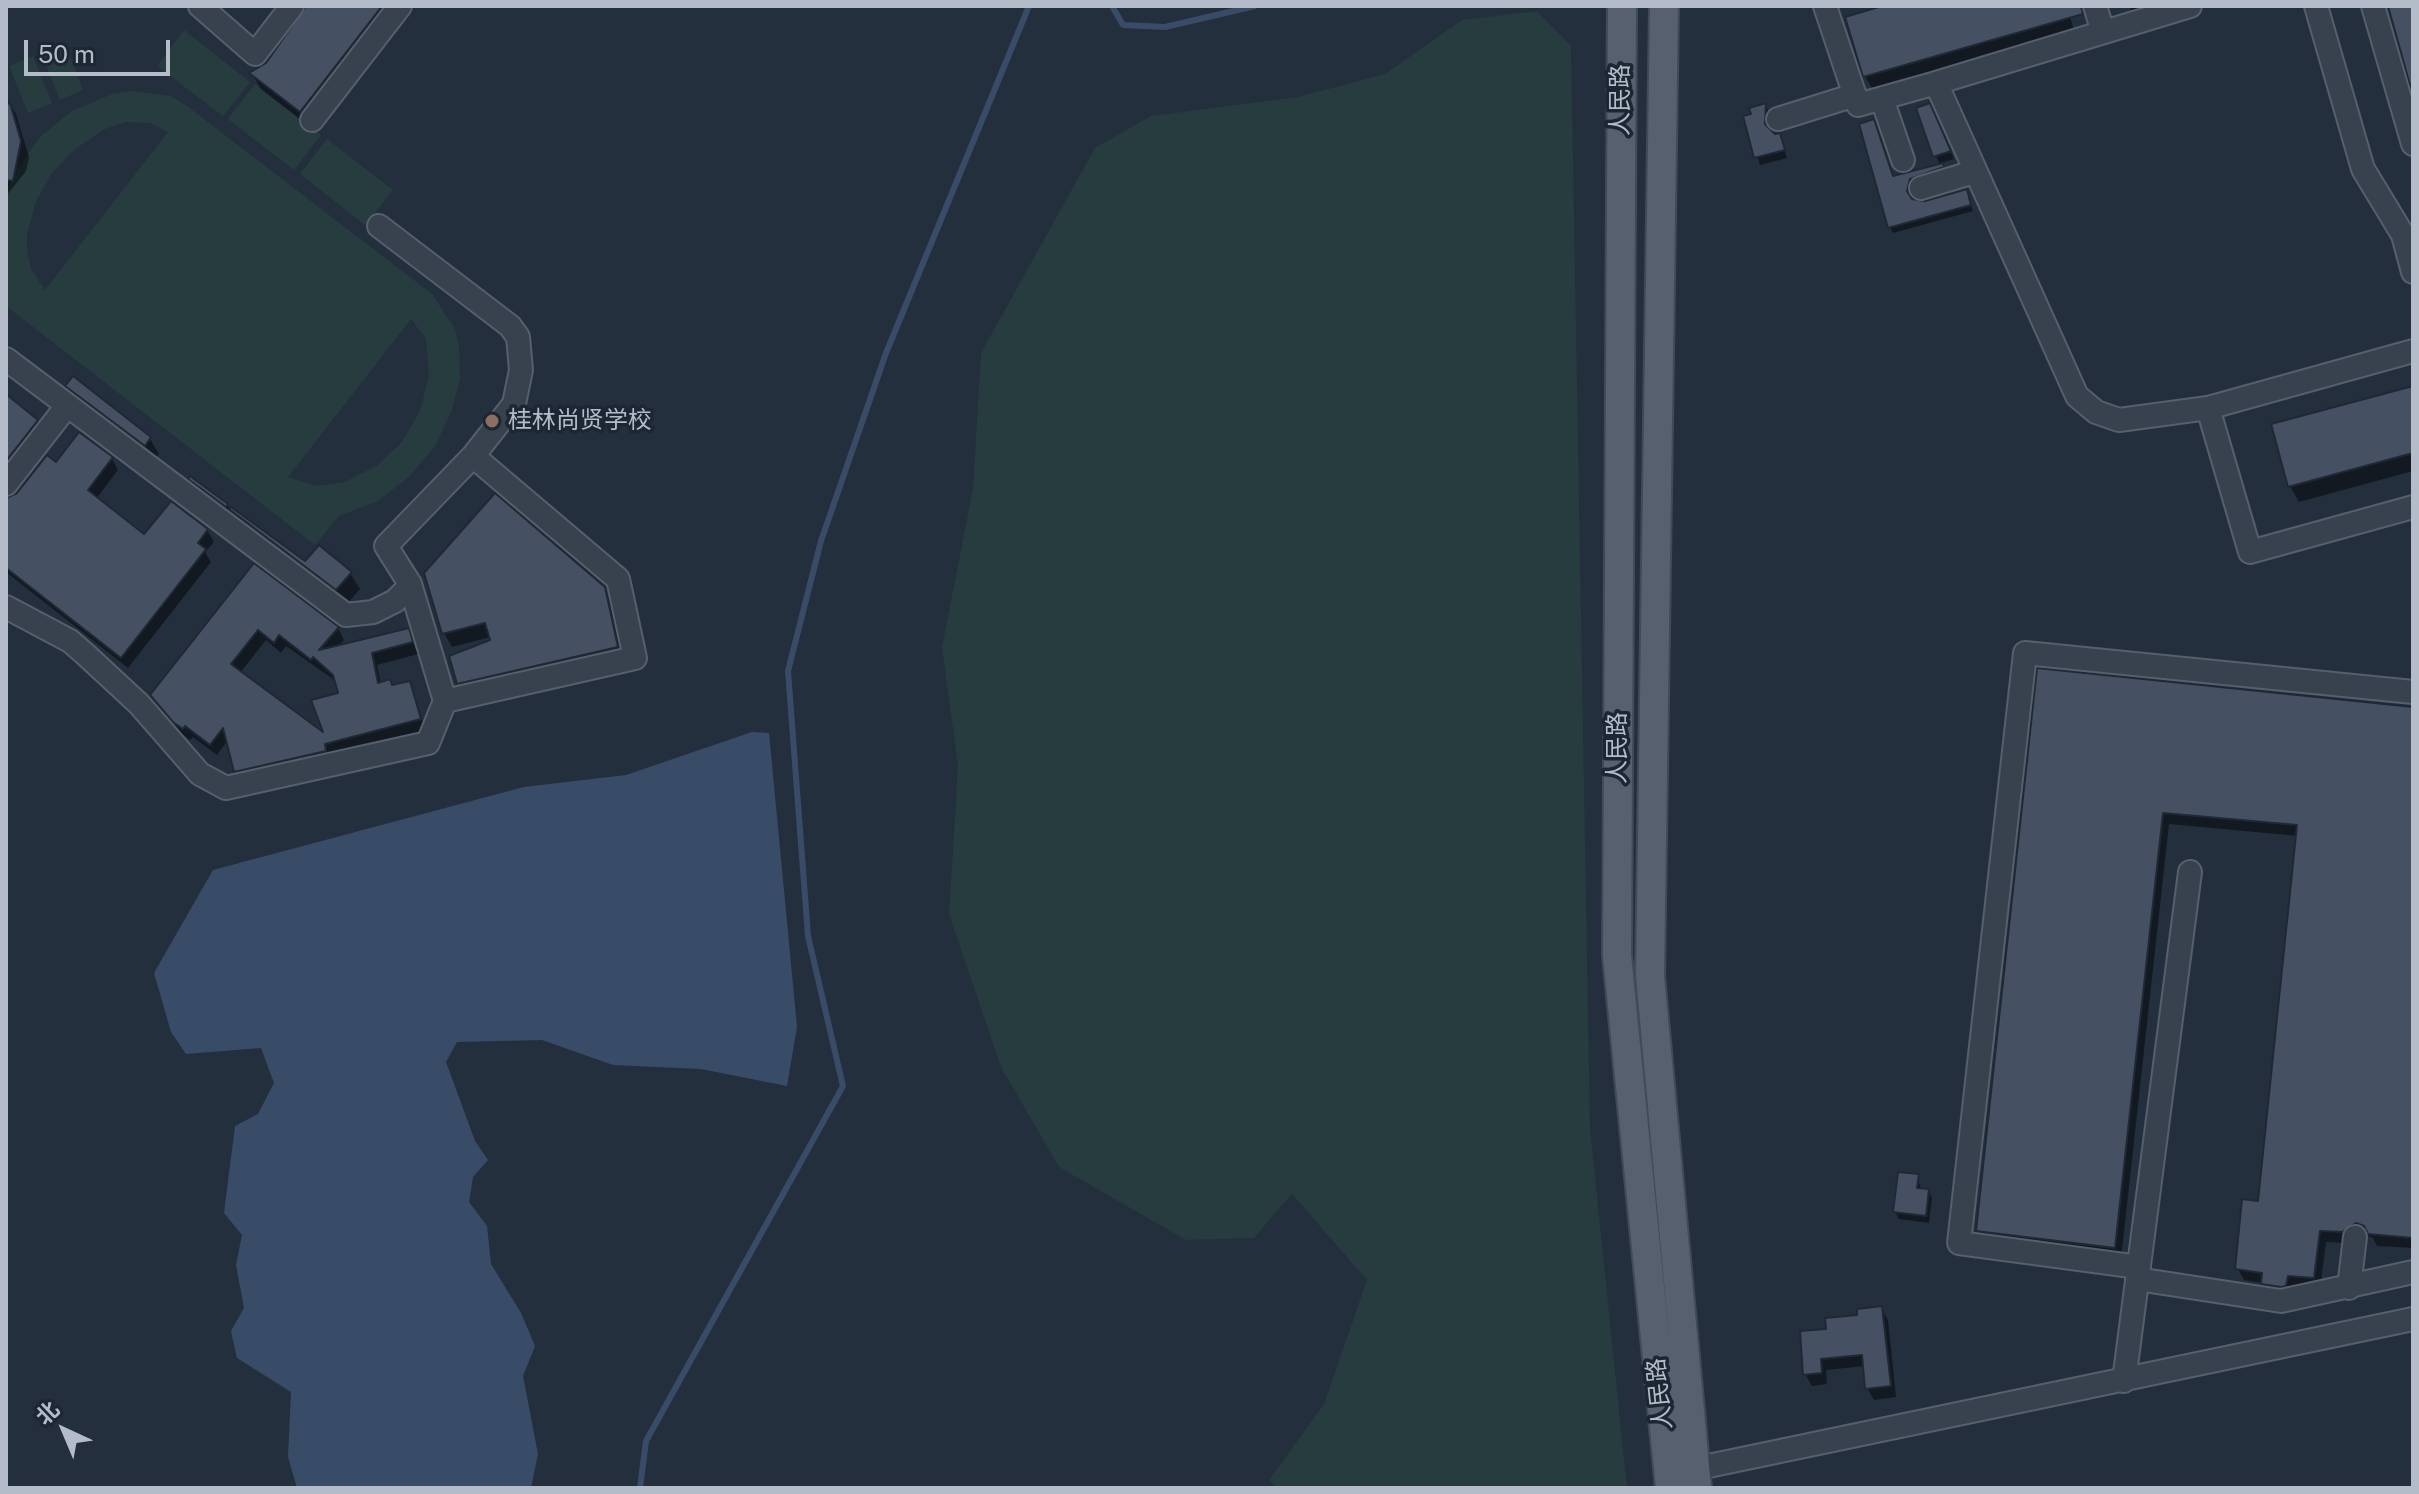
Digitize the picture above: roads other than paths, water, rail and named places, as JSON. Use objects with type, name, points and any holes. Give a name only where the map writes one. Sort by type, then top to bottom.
[{"type":"main road","name":"人民路","points":[[1622,6],[1617,955],[1670,1488]]},
{"type":"main road","name":"人民路","points":[[1664,6],[1650,976],[1696,1478]]},
{"type":"street","points":[[200,6],[255,54],[292,6]]},
{"type":"street","points":[[312,120],[400,6]]},
{"type":"street","points":[[1825,6],[1858,105],[2190,6]]},
{"type":"street","points":[[2095,6],[2103,32]]},
{"type":"street","points":[[2316,6],[2363,169],[2403,235],[2413,272]]},
{"type":"street","points":[[2373,6],[2412,135]]},
{"type":"street","points":[[1936,83],[2073,389],[2084,404],[2096,412],[2119,420],[2208,408],[2413,351]]},
{"type":"street","points":[[1778,119],[1855,95]]},
{"type":"street","points":[[1882,99],[1903,160]]},
{"type":"street","points":[[1921,188],[1974,172]]},
{"type":"street","points":[[6,607],[46,627],[85,654],[139,704],[200,774],[224,787],[428,743],[445,701],[410,584],[386,546],[473,456],[514,404],[521,370],[518,337],[510,326],[379,226]]},
{"type":"street","points":[[6,359],[338,612],[353,616],[373,612],[395,601],[410,584]]},
{"type":"street","points":[[6,484],[67,406]]},
{"type":"street","points":[[2208,408],[2250,552],[2413,507]]},
{"type":"street","points":[[445,701],[635,658],[618,579],[473,456]]},
{"type":"street","points":[[2413,692],[2025,653],[1959,1243],[2281,1301],[2413,1272]]},
{"type":"street","points":[[2124,1381],[2190,872]]},
{"type":"street","points":[[2349,1288],[2355,1237]]},
{"type":"street","points":[[1696,1478],[2413,1319]]},
{"type":"water","points":[[752,732],[769,733],[797,1027],[787,1086],[701,1069],[613,1065],[542,1040],[457,1042],[446,1062],[475,1141],[488,1160],[473,1177],[469,1202],[487,1226],[491,1264],[521,1313],[535,1346],[523,1376],[538,1454],[531,1488],[297,1488],[288,1457],[291,1392],[237,1358],[231,1331],[244,1308],[236,1265],[242,1235],[224,1213],[235,1126],[258,1114],[274,1083],[261,1048],[186,1054],[171,1032],[154,973],[213,870],[524,787],[626,775]]},
{"type":"waterway","points":[[640,1488],[646,1441],[843,1086],[808,936],[788,671],[821,541],[886,353],[1029,6]]},
{"type":"waterway","points":[[1112,6],[1123,25],[1165,27],[1255,6]]},
{"type":"place","name":"桂林尚贤学校","points":[[492,421]]}]
